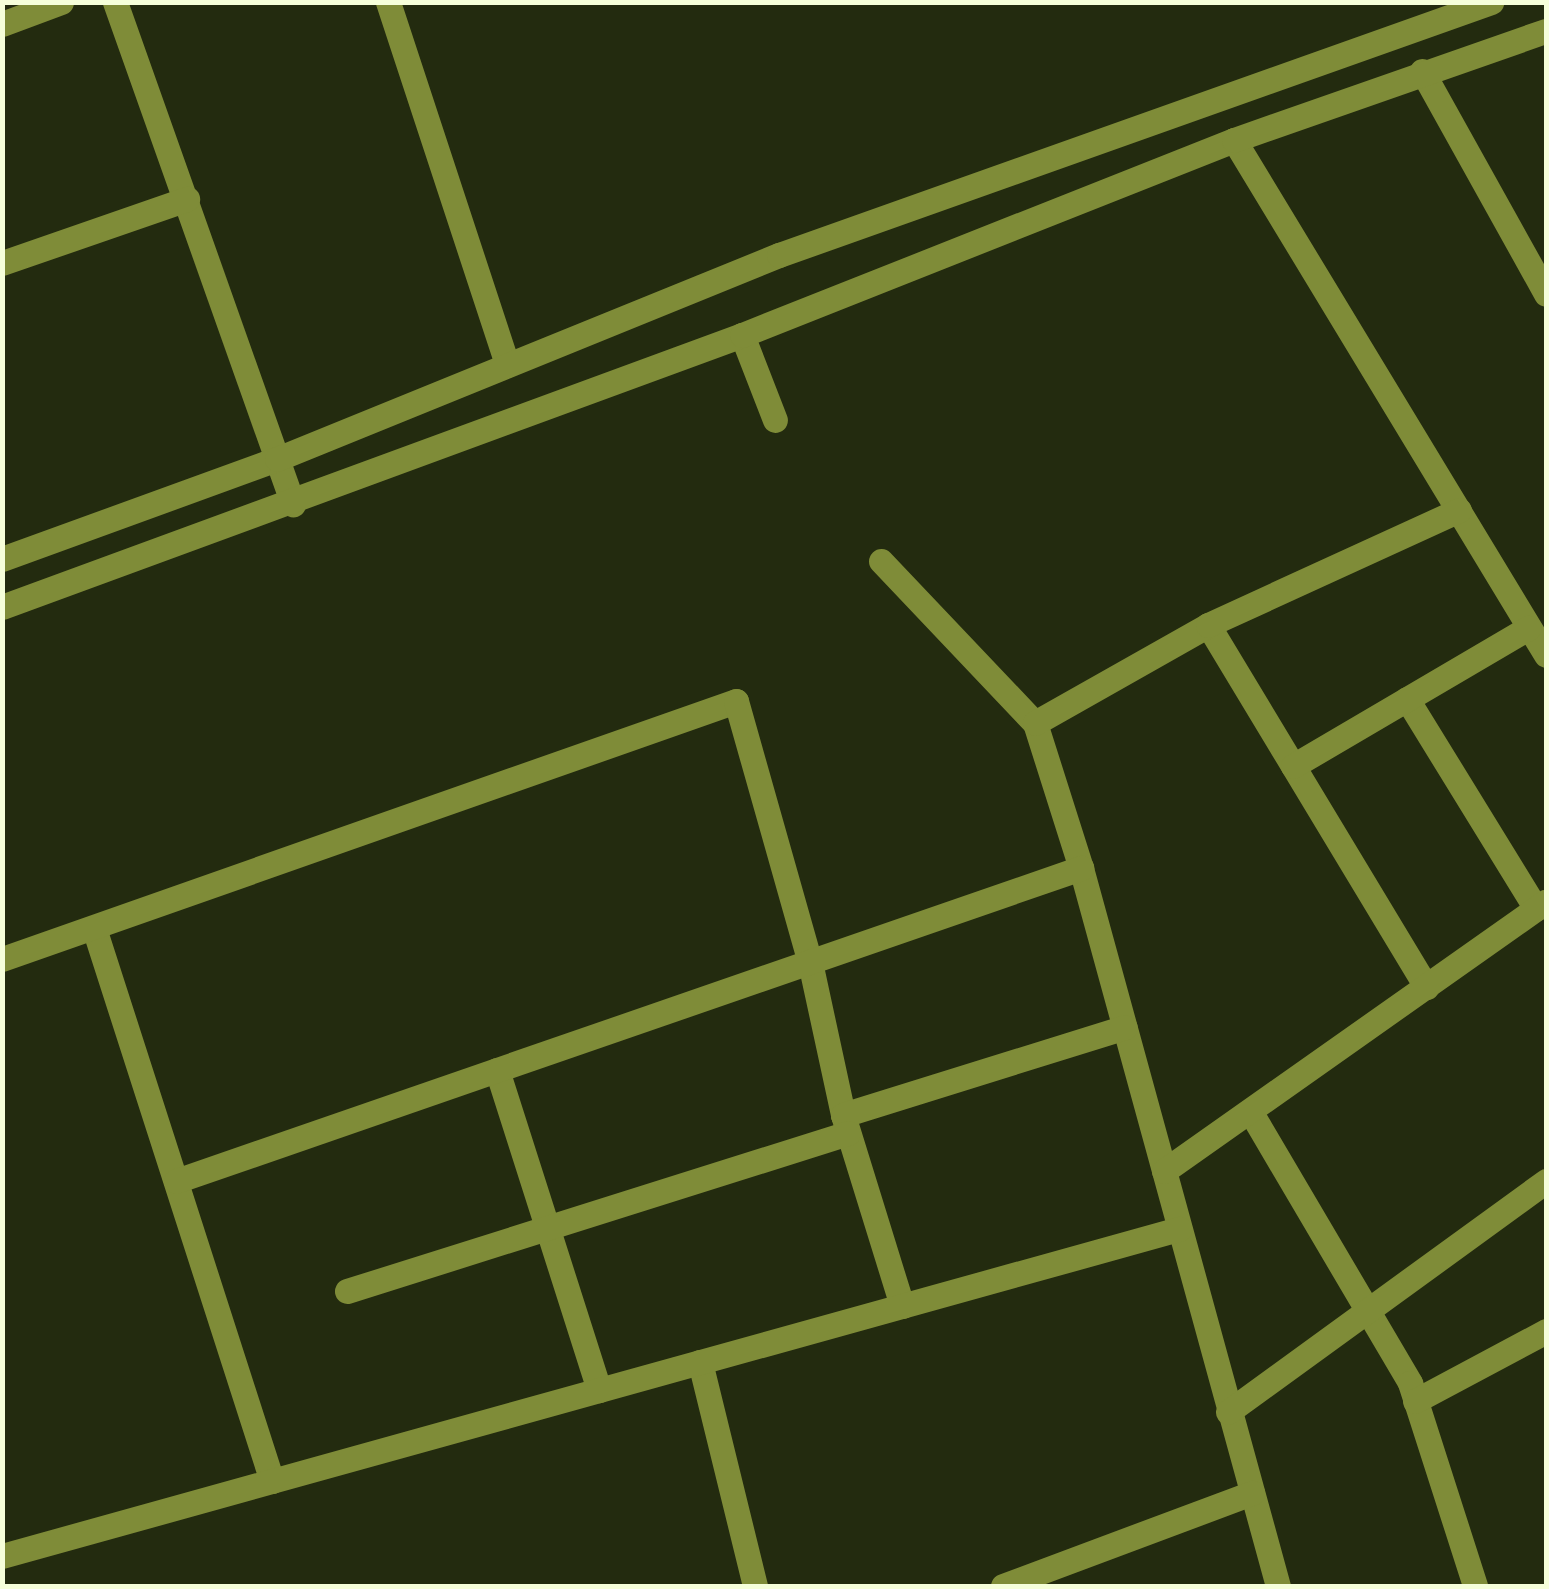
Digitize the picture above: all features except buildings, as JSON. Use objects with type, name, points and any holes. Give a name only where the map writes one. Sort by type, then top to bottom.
[{"type":"street","points":[[2,24],[61,2]]},
{"type":"street","points":[[115,2],[293,504]]},
{"type":"street","points":[[388,2],[507,365]]},
{"type":"street","points":[[2,559],[277,459],[778,255],[1491,2]]},
{"type":"street","points":[[2,608],[293,504],[523,411],[742,335],[1234,140],[1546,32]]},
{"type":"street","points":[[1422,72],[1546,294]]},
{"type":"street","points":[[1234,140],[1546,655]]},
{"type":"street","points":[[2,263],[187,199]]},
{"type":"street","points":[[742,335],[775,420]]},
{"type":"street","points":[[1035,723],[1208,625],[1459,510]]},
{"type":"street","points":[[881,560],[1035,723],[1082,868],[1278,1586]]},
{"type":"street","points":[[1208,625],[1426,987]]},
{"type":"street","points":[[1293,766],[1528,628]]},
{"type":"street","points":[[1164,1172],[1541,905],[1407,699]]},
{"type":"street","points":[[2,959],[736,701],[810,962],[846,1124],[902,1306]]},
{"type":"street","points":[[176,1181],[1082,868]]},
{"type":"street","points":[[94,928],[272,1481]]},
{"type":"street","points":[[347,1292],[548,1228],[1125,1027]]},
{"type":"street","points":[[498,1070],[600,1390]]},
{"type":"street","points":[[1250,1111],[1416,1402],[1476,1586]]},
{"type":"street","points":[[1228,1412],[1365,1308],[1546,1180]]},
{"type":"street","points":[[2,1556],[1179,1229]]},
{"type":"street","points":[[1416,1402],[1546,1331]]},
{"type":"street","points":[[700,1362],[755,1586]]},
{"type":"street","points":[[1003,1586],[1252,1493]]}]
